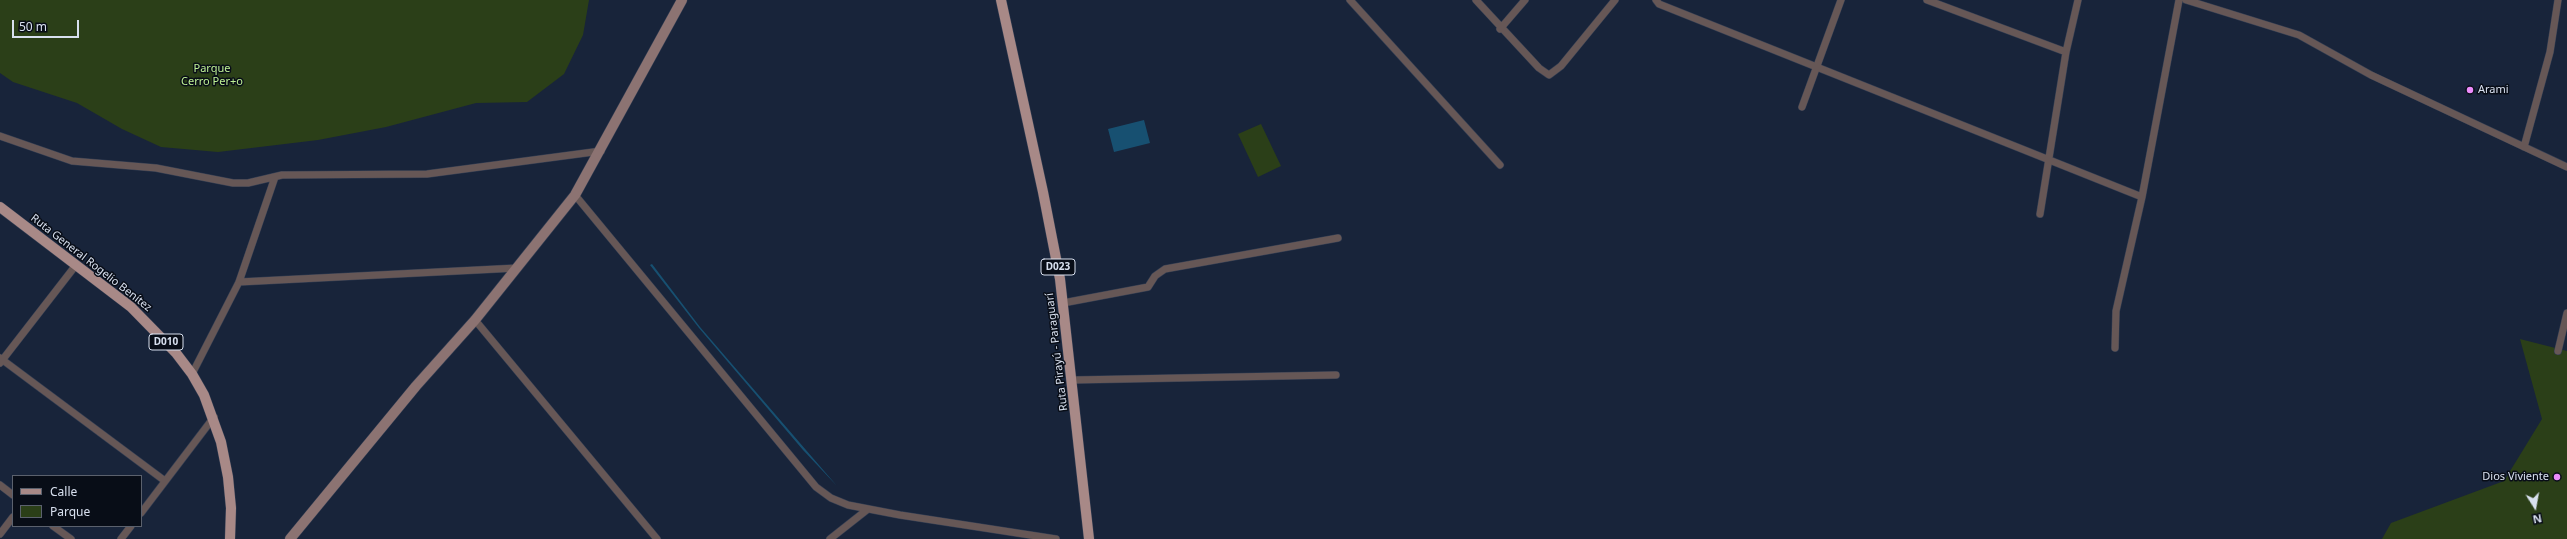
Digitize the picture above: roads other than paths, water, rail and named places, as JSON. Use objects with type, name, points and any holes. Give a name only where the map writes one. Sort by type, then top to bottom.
[{"type":"main road","points":[[290,539],[416,386],[475,320],[575,195],[682,0]]},
{"type":"main road","name":"Ruta Pirayú - Paraguarí","points":[[1001,0],[1044,192],[1063,303],[1073,380],[1089,539]]},
{"type":"main road","name":"Ruta General Rogelio Benítez","points":[[0,207],[130,307],[176,353],[192,374],[214,417],[228,477],[231,508],[230,539]]},
{"type":"street","points":[[1350,0],[1500,165]]},
{"type":"street","points":[[1476,0],[1500,29],[1539,68],[1550,75],[1561,66],[1615,0]]},
{"type":"street","points":[[1500,29],[1525,0]]},
{"type":"street","points":[[1656,0],[1659,4],[2142,197]]},
{"type":"street","points":[[1802,107],[1841,0]]},
{"type":"street","points":[[1927,0],[2066,52]]},
{"type":"street","points":[[2040,214],[2066,52],[2078,0]]},
{"type":"street","points":[[2115,348],[2116,311],[2142,197],[2179,0]]},
{"type":"street","points":[[2186,0],[2299,35],[2371,75],[2567,167]]},
{"type":"street","points":[[2524,147],[2550,52],[2558,0]]},
{"type":"street","points":[[0,136],[72,161],[156,168],[233,183],[248,183],[275,177],[427,174],[600,151]]},
{"type":"street","points":[[192,374],[240,282],[275,177]]},
{"type":"street","points":[[575,195],[816,487],[831,498],[868,509],[1056,539]]},
{"type":"street","points":[[1063,303],[1148,287],[1155,276],[1165,269],[1338,238]]},
{"type":"street","points":[[76,265],[1,360],[166,481]]},
{"type":"street","points":[[240,282],[517,268]]},
{"type":"street","points":[[2558,351],[2567,313]]},
{"type":"street","points":[[475,320],[657,539]]},
{"type":"street","points":[[1073,380],[1336,375]]},
{"type":"street","points":[[142,512],[214,417]]},
{"type":"street","points":[[0,486],[12,495]]},
{"type":"street","points":[[830,539],[868,509]]},
{"type":"street","points":[[0,534],[12,518]]},
{"type":"street","points":[[54,527],[70,539]]},
{"type":"street","points":[[122,539],[130,527]]},
{"type":"water","points":[[1144,120],[1150,143],[1114,152],[1108,129]]},
{"type":"water","points":[[652,264],[700,327],[837,486],[803,450],[699,328],[650,265]]},
{"type":"place","name":"Arami","points":[[2470,90]]},
{"type":"place","name":"Dios Viviente","points":[[2557,477]]},
{"type":"park label","name":"Parque Cerro Per+o","points":[[212,75]]}]
